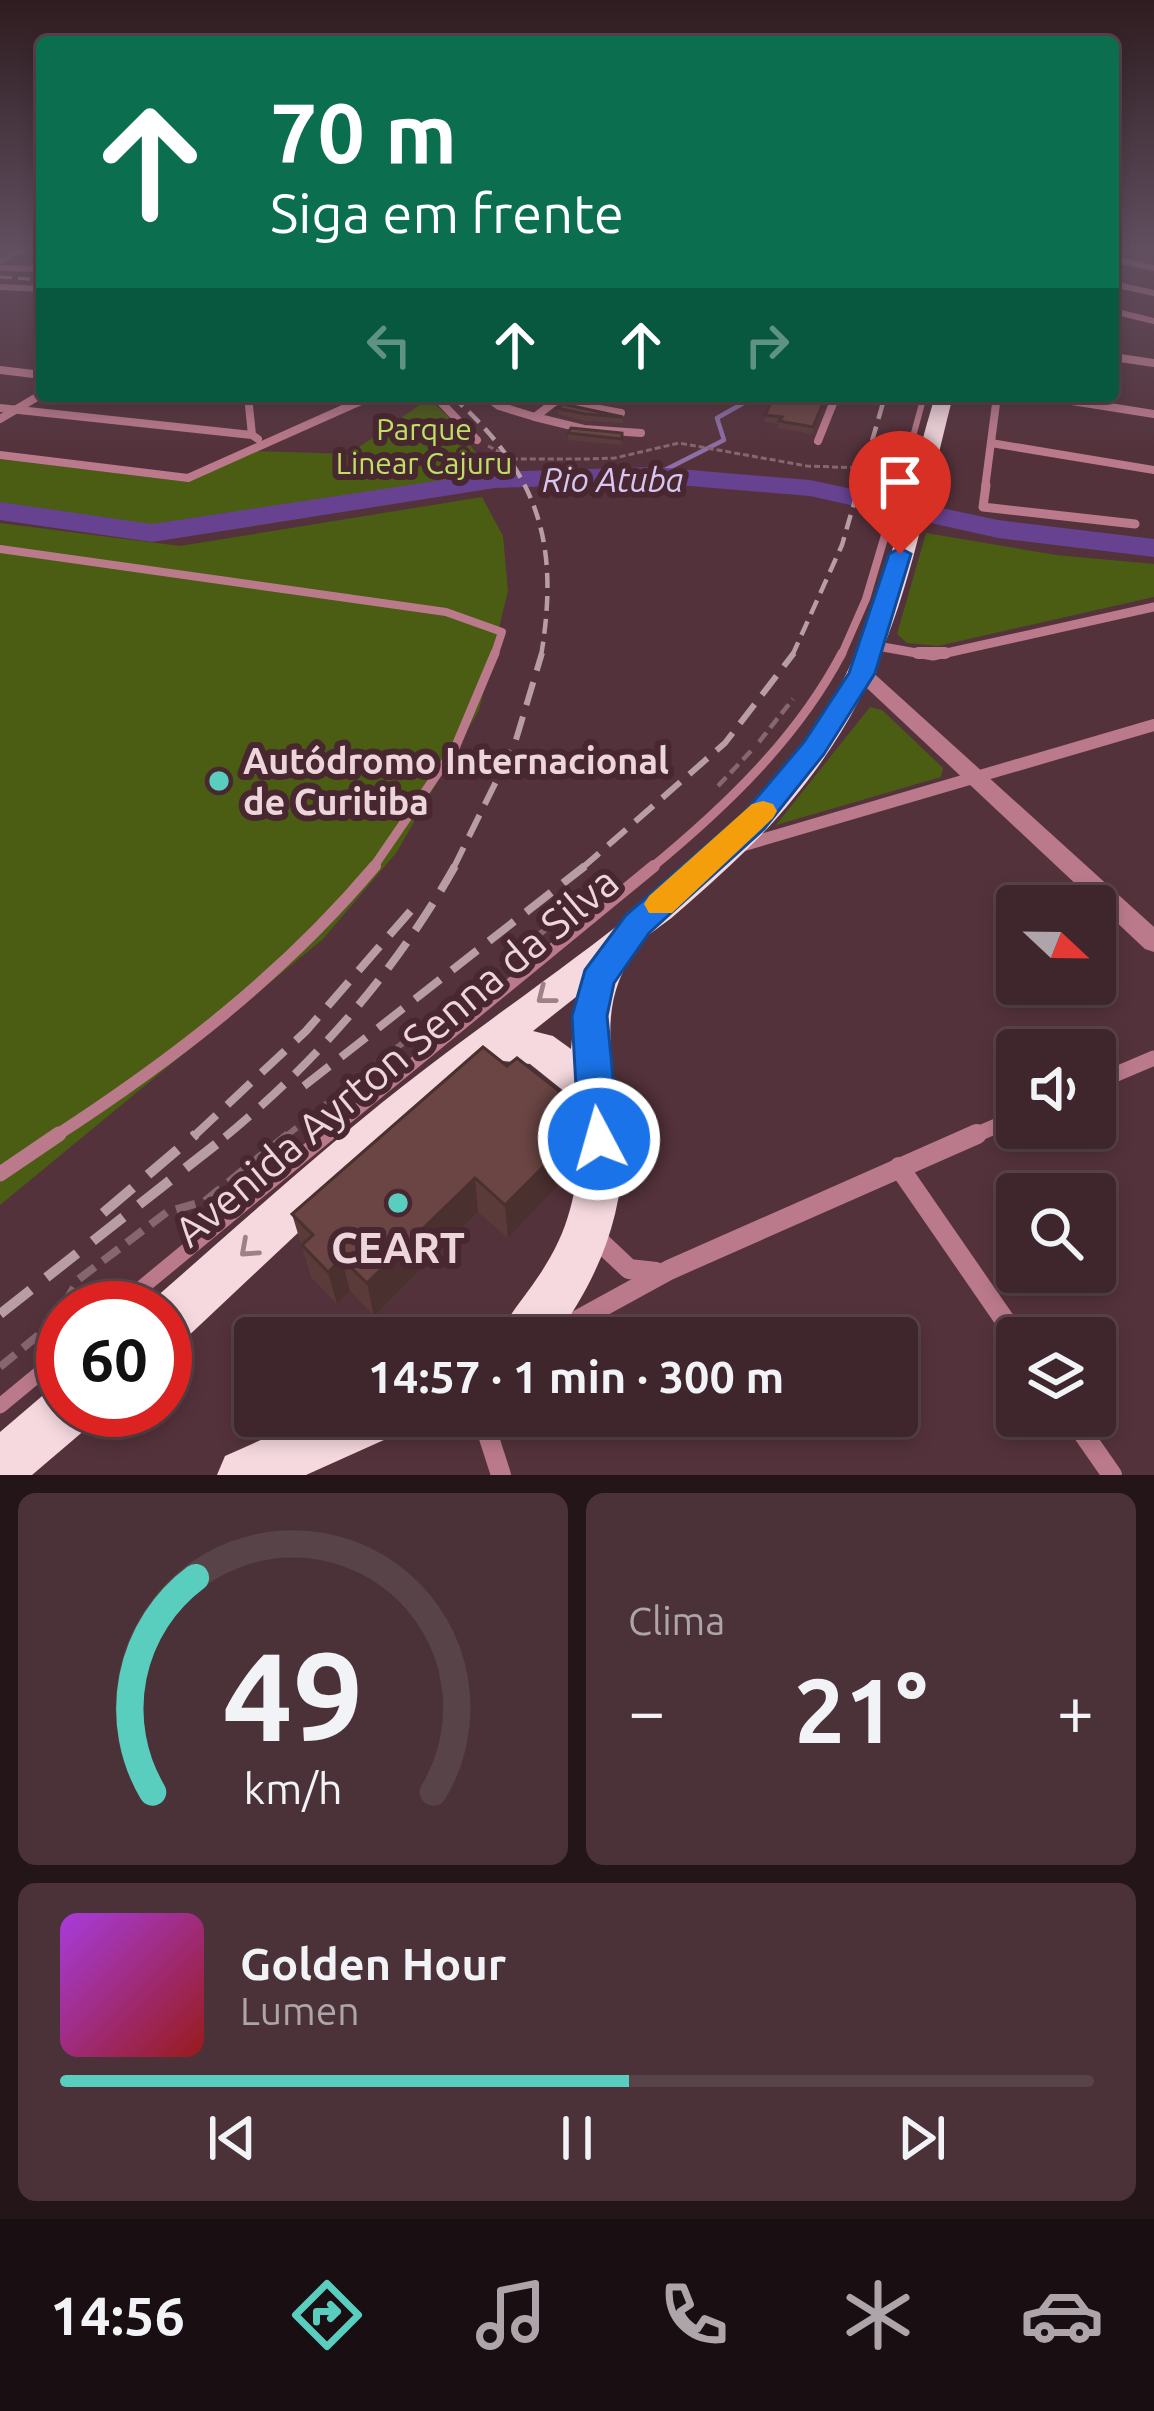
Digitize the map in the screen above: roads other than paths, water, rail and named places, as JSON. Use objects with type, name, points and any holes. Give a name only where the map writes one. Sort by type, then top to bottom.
[{"type":"main road","name":"Avenida Ayrton Senna da Silva","points":[[192,1299],[412,1102],[638,924],[720,852],[784,786],[867,659],[889,552],[912,508],[907,476],[941,402]]},
{"type":"main road","points":[[541,1317],[561,1292],[591,1233],[602,1168],[590,1016],[597,979],[638,924]]},
{"type":"main road","points":[[487,1042],[539,1048],[594,1090]]},
{"type":"main road","points":[[0,1467],[36,1436]]},
{"type":"main road","points":[[244,1475],[329,1437]]},
{"type":"street","points":[[1119,357],[1151,360]]},
{"type":"street","points":[[0,370],[36,374]]},
{"type":"street","points":[[0,419],[36,397]]},
{"type":"street","points":[[248,402],[252,435]]},
{"type":"street","points":[[0,455],[188,478],[358,402]]},
{"type":"street","points":[[441,402],[477,440]]},
{"type":"street","points":[[502,402],[535,417],[584,429],[641,433]]},
{"type":"street","points":[[535,417],[555,402]]},
{"type":"street","points":[[576,402],[621,413]]},
{"type":"street","points":[[818,441],[834,402]]},
{"type":"street","points":[[996,402],[983,507],[1135,524]]},
{"type":"street","points":[[1078,402],[1154,414]]},
{"type":"street","points":[[0,407],[252,435],[264,443]]},
{"type":"street","points":[[991,443],[1154,470]]},
{"type":"street","points":[[867,659],[933,656],[1154,607]]},
{"type":"street","points":[[867,659],[977,780],[1154,942]]},
{"type":"street","points":[[720,852],[1154,725]]},
{"type":"street","points":[[1116,1074],[1154,1058]]},
{"type":"street","points":[[583,1317],[669,1270],[996,1126]]},
{"type":"street","points":[[899,1167],[1003,1317]]},
{"type":"street","points":[[591,1233],[621,1266],[646,1274],[669,1270]]},
{"type":"street","points":[[488,1437],[500,1475]]},
{"type":"street","points":[[1086,1437],[1112,1475]]},
{"type":"lane","points":[[150,1281],[707,822],[815,699],[853,632],[889,552],[923,402]]},
{"type":"lane","points":[[0,549],[400,603],[446,612],[502,632],[488,687],[455,750],[390,846],[324,923],[198,1038],[0,1174]]},
{"type":"lane","points":[[0,1406],[36,1376]]},
{"type":"waterway","points":[[655,475],[724,440],[717,418],[745,402]]},
{"type":"waterway","name":"Rio Atuba","points":[[0,511],[152,533],[495,480],[655,475],[810,488],[998,529],[1154,548]]},
{"type":"railway","points":[[458,402],[505,454],[536,513],[547,579],[541,656]]},
{"type":"railway","points":[[792,655],[842,545],[883,402]]},
{"type":"railway","points":[[453,869],[515,743],[542,653]]},
{"type":"railway","points":[[581,869],[725,743],[792,655]]},
{"type":"railway","points":[[225,1137],[292,1077],[353,1012],[407,942],[455,866]]},
{"type":"railway","points":[[304,1086],[585,866]]},
{"type":"railway","points":[[193,1137],[306,1031],[414,907]]},
{"type":"railway","points":[[103,1213],[196,1134]]},
{"type":"railway","points":[[0,1314],[229,1134]]},
{"type":"place","name":"Autódromo Internacional de Curitiba","points":[[219,781]]},
{"type":"place","name":"CEART","points":[[398,1203]]},
{"type":"park label","name":"Parque Linear Cajuru","points":[[424,446]]}]
